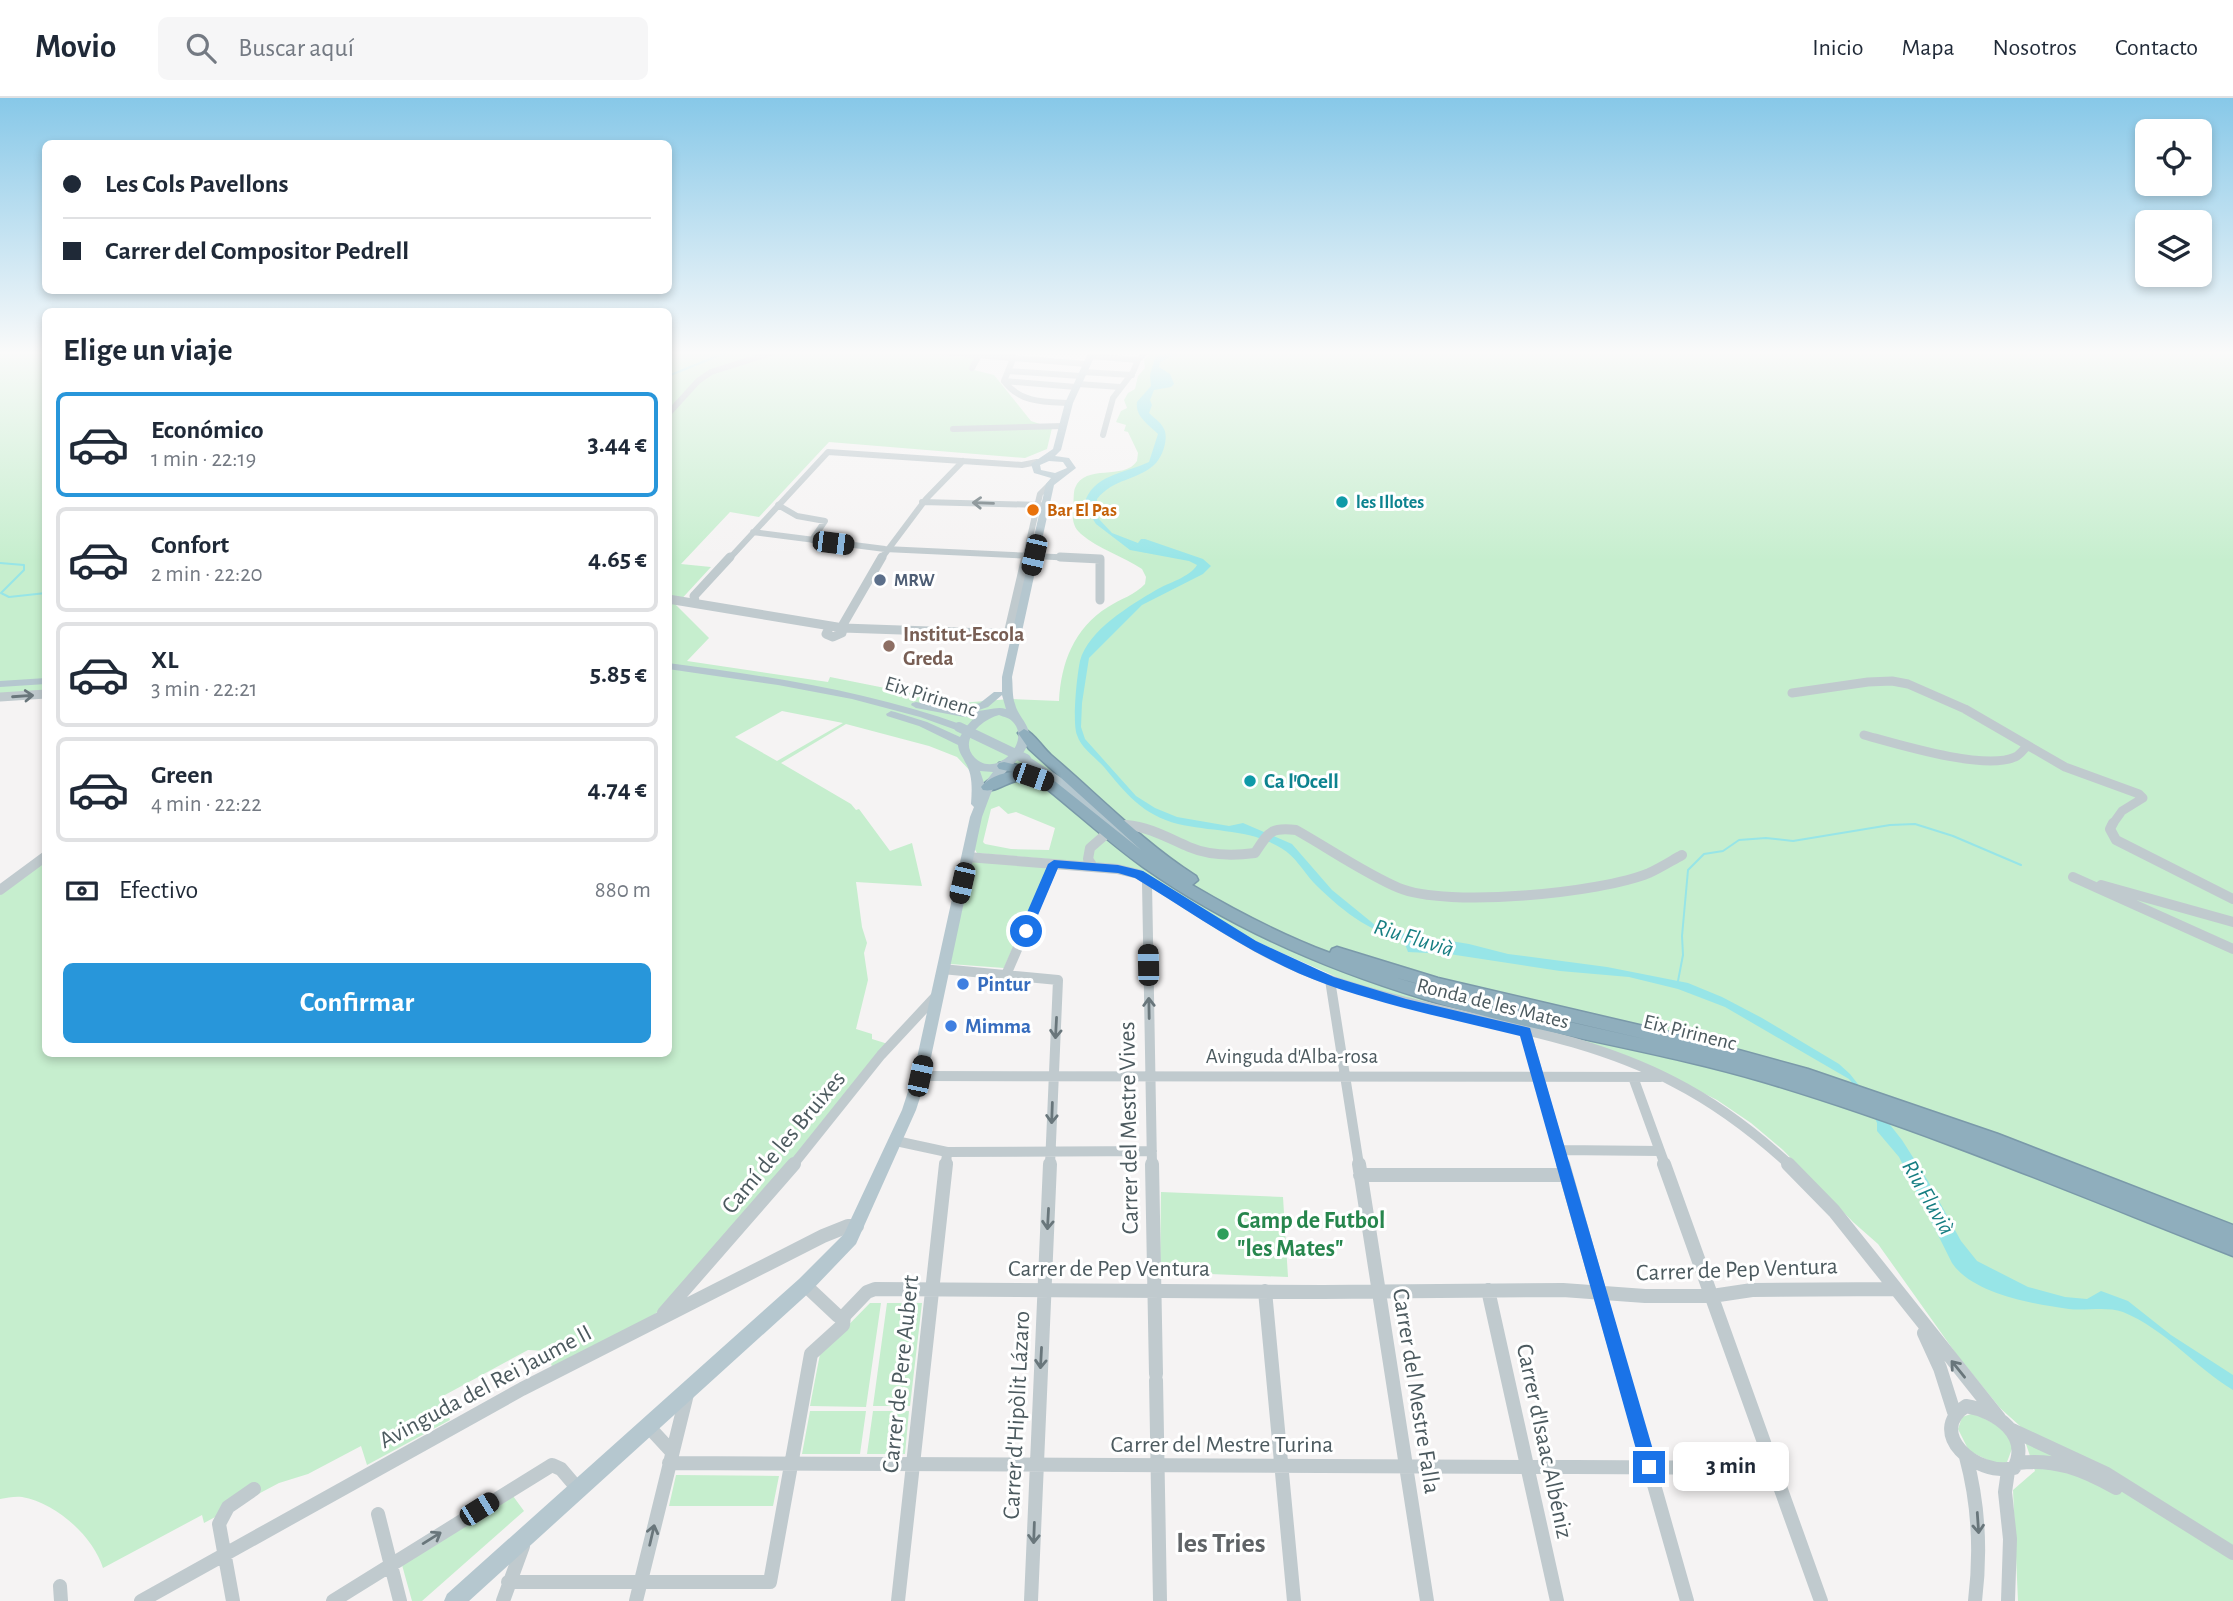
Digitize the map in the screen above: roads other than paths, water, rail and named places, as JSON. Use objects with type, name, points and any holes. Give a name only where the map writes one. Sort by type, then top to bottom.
[{"type":"highway","points":[[1024,733],[1038,750],[1181,878]]},
{"type":"highway","points":[[1003,766],[1030,772],[1047,782],[1145,861],[1181,878]]},
{"type":"highway","points":[[988,787],[1012,776],[1025,775],[1047,782]]},
{"type":"highway","name":"Eix Pirinenc","points":[[1181,878],[1279,928],[1385,970],[1460,991],[1697,1045],[1793,1072],[1939,1120],[2233,1234]]},
{"type":"highway","name":"Eix Pirinenc","points":[[1181,878],[1274,935],[1382,979],[1457,1001],[1700,1058],[1805,1087],[1953,1137],[2233,1247]]},
{"type":"main road","points":[[1048,480],[1036,465],[1057,450],[1064,421]]},
{"type":"main road","points":[[1057,450],[1064,459]]},
{"type":"main road","points":[[455,1600],[806,1285],[838,1254],[858,1226],[896,1141],[920,1076],[976,817],[988,787],[1003,766],[1018,752],[1024,733],[1008,701],[1007,677],[1012,634],[1048,480],[1072,468],[1070,462],[1064,459],[1048,458]]},
{"type":"main road","name":"Eix Pirinenc","points":[[672,667],[813,689],[895,707],[959,727],[1026,759],[1067,787],[1144,853],[1181,878]]},
{"type":"main road","points":[[963,743],[971,727],[986,713],[1007,677]]},
{"type":"main road","points":[[748,678],[880,710],[923,724],[963,743],[978,783],[976,817]]},
{"type":"main road","points":[[0,684],[42,681]]},
{"type":"main road","points":[[813,689],[944,710],[986,713],[1000,711],[1014,717]]},
{"type":"main road","points":[[944,710],[969,710],[984,705],[998,694]]},
{"type":"main road","points":[[972,763],[986,769],[1003,766]]},
{"type":"street","points":[[1102,435],[1105,421]]},
{"type":"street","points":[[953,429],[1063,426]]},
{"type":"street","points":[[695,601],[694,596],[825,454],[833,450],[1036,465]]},
{"type":"street","points":[[672,599],[695,601],[830,626],[826,634],[833,637],[842,633],[864,581],[885,549],[922,502],[963,461]]},
{"type":"street","points":[[922,502],[1041,505]]},
{"type":"street","points":[[778,505],[797,516],[825,521],[812,540]]},
{"type":"street","points":[[754,532],[885,549],[1100,559],[1100,600]]},
{"type":"street","points":[[842,628],[1012,634]]},
{"type":"street","points":[[1792,694],[1868,682],[1892,681],[1908,684],[1965,709],[2078,773],[2139,794],[2143,798],[2139,802],[2124,807],[2117,814],[2110,829],[2116,840],[2233,899]]},
{"type":"street","points":[[0,697],[42,694]]},
{"type":"street","points":[[1864,735],[1991,761],[2015,757],[2027,746]]},
{"type":"street","points":[[1126,825],[1147,828],[1190,848],[1236,856],[1255,853],[1270,831],[1280,828],[1296,830],[1399,888],[1426,896],[1506,897],[1612,884],[1649,873],[1682,855]]},
{"type":"street","points":[[1093,867],[1088,859],[1090,848],[1105,835]]},
{"type":"street","name":"Ronda de les Mates","points":[[967,857],[1093,867],[1139,874],[1147,882],[1251,944],[1330,980],[1406,1004],[1609,1054],[1664,1077],[1715,1104],[1777,1152],[1835,1210],[1918,1320],[1999,1418]]},
{"type":"street","points":[[0,891],[42,859]]},
{"type":"street","points":[[942,969],[1006,975],[1054,864]]},
{"type":"street","points":[[2233,922],[2073,877],[2233,949]]},
{"type":"street","name":"Carrer del Mestre Vives","points":[[1147,882],[1160,1601]]},
{"type":"street","name":"Carrer d'Hipòlit Lázaro","points":[[1006,975],[1058,980],[1031,1601]]},
{"type":"street","name":"Carrer del Mestre Falla","points":[[1330,980],[1427,1601]]},
{"type":"street","name":"Camí de les Bruixes","points":[[661,1317],[800,1157],[881,1055],[937,995]]},
{"type":"street","points":[[1525,1032],[1687,1601]]},
{"type":"street","name":"Avinguda d'Alba-rosa","points":[[920,1076],[1664,1077]]},
{"type":"street","points":[[1633,1077],[1821,1601]]},
{"type":"street","points":[[896,1141],[947,1152],[1152,1151]]},
{"type":"street","points":[[1559,1150],[1660,1151]]},
{"type":"street","name":"Carrer de Pere Aubert","points":[[898,1601],[947,1152]]},
{"type":"street","points":[[1360,1175],[1566,1175]]},
{"type":"street","name":"Avinguda del Rei Jaume II","points":[[141,1601],[522,1389],[823,1236],[848,1226],[858,1226]]},
{"type":"street","points":[[806,1285],[831,1311],[838,1316],[844,1315]]},
{"type":"street","name":"Carrer de Pep Ventura","points":[[641,1582],[770,1582],[811,1354],[843,1325],[844,1315],[867,1292],[875,1289],[1488,1290],[1712,1296],[1752,1290],[1896,1289]]},
{"type":"street","name":"Carrer d'Isaac Albéniz","points":[[1488,1290],[1557,1601]]},
{"type":"street","points":[[1265,1291],[1293,1601]]},
{"type":"street","name":"Ronda de les Mates","points":[[1918,1320],[1940,1368],[1954,1412]]},
{"type":"street","points":[[636,1601],[670,1457],[689,1390]]},
{"type":"street","points":[[1975,1601],[1980,1567],[1974,1485],[1966,1456],[1951,1432],[1954,1412],[1966,1406],[1999,1418],[2010,1429],[2019,1447],[2005,1492],[2010,1539],[2008,1601]]},
{"type":"street","points":[[648,1426],[670,1457]]},
{"type":"street","points":[[2010,1429],[2105,1474],[2233,1553]]},
{"type":"street","points":[[1966,1456],[1993,1471],[2045,1459],[2066,1464],[2149,1503]]},
{"type":"street","name":"Carrer del Mestre Turina","points":[[670,1457],[792,1463],[1037,1466],[1774,1468]]},
{"type":"street","points":[[333,1601],[552,1465],[561,1469],[578,1489]]},
{"type":"street","points":[[233,1601],[219,1531],[222,1516],[228,1507],[254,1489]]},
{"type":"street","points":[[378,1514],[400,1601]]},
{"type":"street","points":[[503,1601],[527,1535]]},
{"type":"street","points":[[508,1582],[641,1582]]},
{"type":"water","name":"Riu Fluvià","points":[[1144,421],[1158,421],[1164,429],[1165,443],[1162,453],[1157,462],[1147,470],[1104,492],[1097,499],[1097,517],[1112,533],[1138,543],[1145,539],[1203,559],[1211,566],[1203,574],[1142,605],[1089,658],[1082,703],[1081,727],[1085,739],[1136,796],[1177,817],[1229,826],[1243,823],[1292,844],[1332,890],[1375,925],[1389,931],[1469,944],[1508,954],[1607,967],[1688,983],[1762,1018],[1839,1064],[1850,1074],[1902,1140],[1961,1241],[1977,1261],[2028,1287],[2065,1297],[2087,1299],[2101,1291],[2128,1301],[2171,1335],[2233,1375],[2233,1390],[2153,1328],[2123,1312],[2038,1304],[1989,1290],[1962,1274],[1952,1263],[1899,1157],[1877,1131],[1877,1123],[1869,1104],[1849,1079],[1725,1007],[1678,989],[1629,977],[1560,971],[1449,954],[1408,952],[1403,939],[1378,931],[1344,910],[1281,848],[1257,837],[1191,827],[1166,820],[1145,809],[1128,795],[1085,748],[1077,735],[1075,710],[1080,661],[1101,629],[1135,603],[1184,576],[1197,565],[1189,561],[1130,550],[1096,524],[1084,505],[1088,495],[1101,481],[1149,462],[1158,434]]},
{"type":"waterway","points":[[0,563],[24,565],[24,570],[1,593],[9,597],[42,593]]},
{"type":"waterway","points":[[1678,981],[1683,955],[1682,936],[1688,870],[1704,854],[1723,851],[1739,840],[1766,838],[1793,841],[1890,825],[1915,824],[1953,836],[2021,865]]},
{"type":"place","name":"les Illotes","points":[[1342,502]]},
{"type":"place","name":"Bar El Pas","points":[[1033,510]]},
{"type":"place","name":"MRW","points":[[880,580]]},
{"type":"place","name":"Institut-Escola Greda","points":[[889,646]]},
{"type":"place","name":"Ca l'Ocell","points":[[1250,781]]},
{"type":"place","name":"Pintur","points":[[963,984]]},
{"type":"place","name":"Mimma","points":[[951,1026]]},
{"type":"place","name":"Camp de Futbol \"les Mates\"","points":[[1223,1234]]},
{"type":"district","name":"les Tries","points":[[1221,1542]]}]
